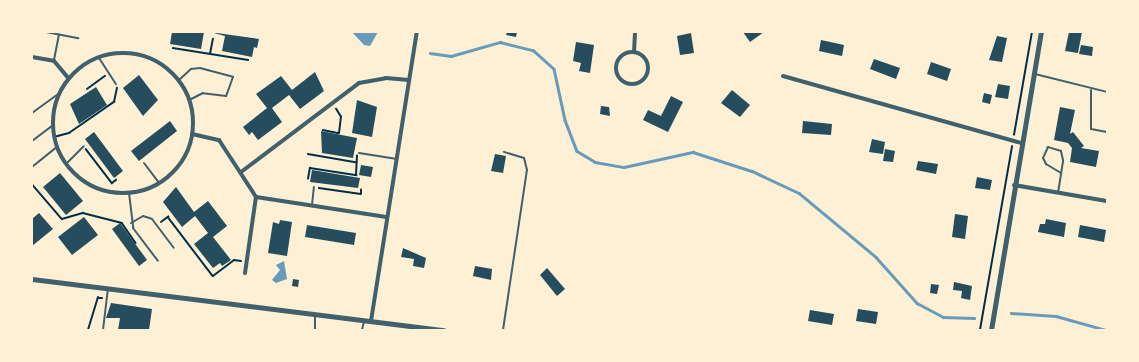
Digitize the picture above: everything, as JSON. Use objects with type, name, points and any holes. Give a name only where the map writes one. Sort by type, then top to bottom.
[{"type":"street","points":[[371,321],[386,217],[418,32]]},
{"type":"street","points":[[634,52],[635,32]]},
{"type":"street","points":[[991,330],[1021,143],[1041,32]]},
{"type":"street","points":[[634,52],[645,58],[649,71],[642,82],[628,84],[617,75],[616,65],[624,54],[634,52]]},
{"type":"street","points":[[124,54],[142,57],[160,64],[178,81],[189,100],[192,134],[181,162],[159,183],[129,193],[93,187],[66,164],[57,147],[54,137],[53,125],[60,93],[69,79],[99,58],[124,54]]},
{"type":"street","points":[[32,57],[54,61],[69,79]]},
{"type":"street","points":[[783,76],[1021,143]]},
{"type":"street","points":[[241,172],[332,104],[370,79],[409,80]]},
{"type":"street","points":[[192,134],[219,140],[256,197],[245,273]]},
{"type":"street","points":[[1014,185],[1107,201]]},
{"type":"street","points":[[256,197],[386,217]]},
{"type":"street","points":[[32,279],[108,287],[444,330]]},
{"type":"lane","points":[[46,32],[78,38]]},
{"type":"lane","points":[[54,61],[59,34]]},
{"type":"lane","points":[[99,58],[108,74],[116,84]]},
{"type":"lane","points":[[178,81],[191,69],[200,68],[233,77],[226,96],[203,93],[189,100]]},
{"type":"lane","points":[[1034,74],[1091,90],[1107,92]]},
{"type":"lane","points":[[1091,90],[1091,129],[1107,132]]},
{"type":"lane","points":[[32,113],[60,93]]},
{"type":"lane","points":[[32,141],[53,125]]},
{"type":"lane","points":[[66,164],[84,146]]},
{"type":"lane","points":[[32,167],[57,147]]},
{"type":"lane","points":[[1058,192],[1060,173],[1061,151],[1048,147],[1043,158],[1046,164],[1060,173]]},
{"type":"lane","points":[[503,330],[527,170],[524,158],[504,152]]},
{"type":"lane","points":[[359,153],[396,159]]},
{"type":"lane","points":[[144,163],[159,183]]},
{"type":"lane","points":[[312,205],[314,187]]},
{"type":"lane","points":[[129,193],[131,223],[158,261]]},
{"type":"lane","points":[[131,223],[147,216],[157,225],[174,248]]},
{"type":"lane","points":[[103,330],[108,287]]},
{"type":"lane","points":[[314,314],[315,330]]},
{"type":"lane","points":[[362,330],[364,320]]},
{"type":"path","points":[[980,330],[1032,32]]},
{"type":"path","points":[[210,54],[213,40]]},
{"type":"path","points":[[173,48],[248,60]]},
{"type":"path","points":[[87,89],[108,74]]},
{"type":"path","points":[[54,137],[69,133],[114,102],[116,84]]},
{"type":"path","points":[[323,130],[339,133],[341,117],[332,104]]},
{"type":"path","points":[[84,146],[112,183],[116,180]]},
{"type":"path","points":[[308,180],[310,168],[356,175],[355,162],[359,153]]},
{"type":"path","points":[[308,154],[355,162]]},
{"type":"path","points":[[32,184],[62,219],[83,212],[122,223],[136,243]]},
{"type":"path","points":[[314,187],[361,194],[361,190]]},
{"type":"path","points":[[157,225],[168,217],[213,276],[234,260],[247,261]]},
{"type":"path","points":[[88,330],[98,298],[107,299]]},
{"type":"water","points":[[352,32],[378,32],[370,46],[364,45]]},
{"type":"water","points":[[284,261],[287,279],[276,283],[272,280],[280,270],[276,265]]},
{"type":"building","points":[[172,32],[204,32],[201,49],[170,44]]},
{"type":"building","points":[[210,32],[259,39],[257,48],[254,47],[252,57],[222,51],[225,36]]},
{"type":"building","points":[[507,32],[517,32],[516,37],[506,35]]},
{"type":"building","points":[[743,32],[764,32],[750,42]]},
{"type":"building","points":[[1069,32],[1082,32],[1078,53],[1065,51]]},
{"type":"building","points":[[691,33],[694,53],[680,55],[677,36]]},
{"type":"building","points":[[997,36],[1007,38],[1002,62],[989,60]]},
{"type":"building","points":[[821,40],[844,45],[842,56],[819,51]]},
{"type":"building","points":[[576,42],[594,45],[590,73],[579,71],[581,63],[573,61]]},
{"type":"building","points":[[1081,45],[1093,47],[1092,56],[1079,54]]},
{"type":"building","points":[[874,59],[900,68],[896,79],[870,69]]},
{"type":"building","points":[[931,62],[951,69],[947,81],[927,74]]},
{"type":"building","points":[[315,72],[324,91],[300,109],[289,95],[272,108],[282,122],[258,140],[252,132],[249,135],[243,127],[267,108],[256,94],[281,76],[292,90]]},
{"type":"building","points":[[139,75],[158,100],[143,116],[123,88]]},
{"type":"building","points":[[998,84],[1010,86],[1008,99],[995,97]]},
{"type":"building","points":[[96,87],[107,105],[79,124],[70,104]]},
{"type":"building","points":[[732,90],[750,105],[740,117],[721,103]]},
{"type":"building","points":[[984,93],[992,95],[990,104],[982,102]]},
{"type":"building","points":[[671,96],[683,102],[668,132],[643,120],[648,110],[661,116]]},
{"type":"building","points":[[357,100],[377,107],[372,137],[352,133]]},
{"type":"building","points":[[601,106],[609,107],[610,116],[600,114]]},
{"type":"building","points":[[1060,107],[1075,110],[1070,134],[1073,132],[1084,146],[1081,148],[1099,151],[1096,167],[1070,162],[1072,148],[1068,143],[1054,140]]},
{"type":"building","points":[[170,121],[177,131],[139,161],[131,151]]},
{"type":"building","points":[[803,121],[832,124],[831,135],[802,133]]},
{"type":"building","points":[[321,131],[357,138],[353,158],[322,153]]},
{"type":"building","points":[[94,132],[123,171],[114,178],[85,139]]},
{"type":"building","points":[[872,139],[885,142],[883,154],[869,152]]},
{"type":"building","points":[[885,149],[895,151],[893,162],[883,161]]},
{"type":"building","points":[[495,154],[506,156],[503,173],[491,171]]},
{"type":"building","points":[[918,161],[938,164],[936,174],[916,170]]},
{"type":"building","points":[[361,165],[373,167],[371,177],[359,175]]},
{"type":"building","points":[[312,170],[360,178],[358,188],[310,182]]},
{"type":"building","points":[[60,173],[83,201],[66,215],[43,187]]},
{"type":"building","points":[[977,177],[992,180],[990,190],[975,188]]},
{"type":"building","points":[[176,187],[194,212],[208,201],[227,226],[213,237],[231,260],[222,266],[220,263],[213,268],[194,244],[208,233],[195,216],[182,227],[163,202]]},
{"type":"building","points":[[39,213],[53,229],[32,246],[32,219]]},
{"type":"building","points":[[955,214],[968,216],[965,239],[952,237]]},
{"type":"building","points":[[84,217],[98,235],[72,255],[58,237]]},
{"type":"building","points":[[1046,219],[1066,223],[1064,237],[1038,232],[1040,224],[1045,224]]},
{"type":"building","points":[[280,220],[292,222],[287,256],[268,253],[273,222],[279,224]]},
{"type":"building","points":[[120,223],[147,260],[139,266],[112,229]]},
{"type":"building","points":[[307,225],[356,233],[354,245],[305,237]]},
{"type":"building","points":[[1080,225],[1106,230],[1104,242],[1078,237]]},
{"type":"building","points":[[403,248],[426,258],[424,268],[413,266],[414,259],[401,257]]},
{"type":"building","points":[[475,266],[492,269],[491,280],[473,276]]},
{"type":"building","points":[[547,268],[565,289],[557,296],[540,275]]},
{"type":"building","points":[[293,279],[299,280],[298,287],[292,286]]},
{"type":"building","points":[[954,282],[972,286],[970,300],[961,298],[962,291],[953,290]]},
{"type":"building","points":[[931,284],[939,285],[937,294],[930,293]]},
{"type":"building","points":[[111,303],[152,309],[149,330],[118,330],[120,318],[106,318]]},
{"type":"building","points":[[858,309],[878,312],[876,324],[856,321]]},
{"type":"building","points":[[810,310],[834,314],[832,325],[808,321]]},
{"type":"waterway","points":[[430,53],[451,56],[500,42],[533,50],[554,69],[565,120],[577,151],[595,162],[624,167],[693,152],[752,171],[799,193],[876,257],[917,303],[943,317],[974,318]]},
{"type":"waterway","points":[[1011,313],[1056,316],[1106,330]]}]
